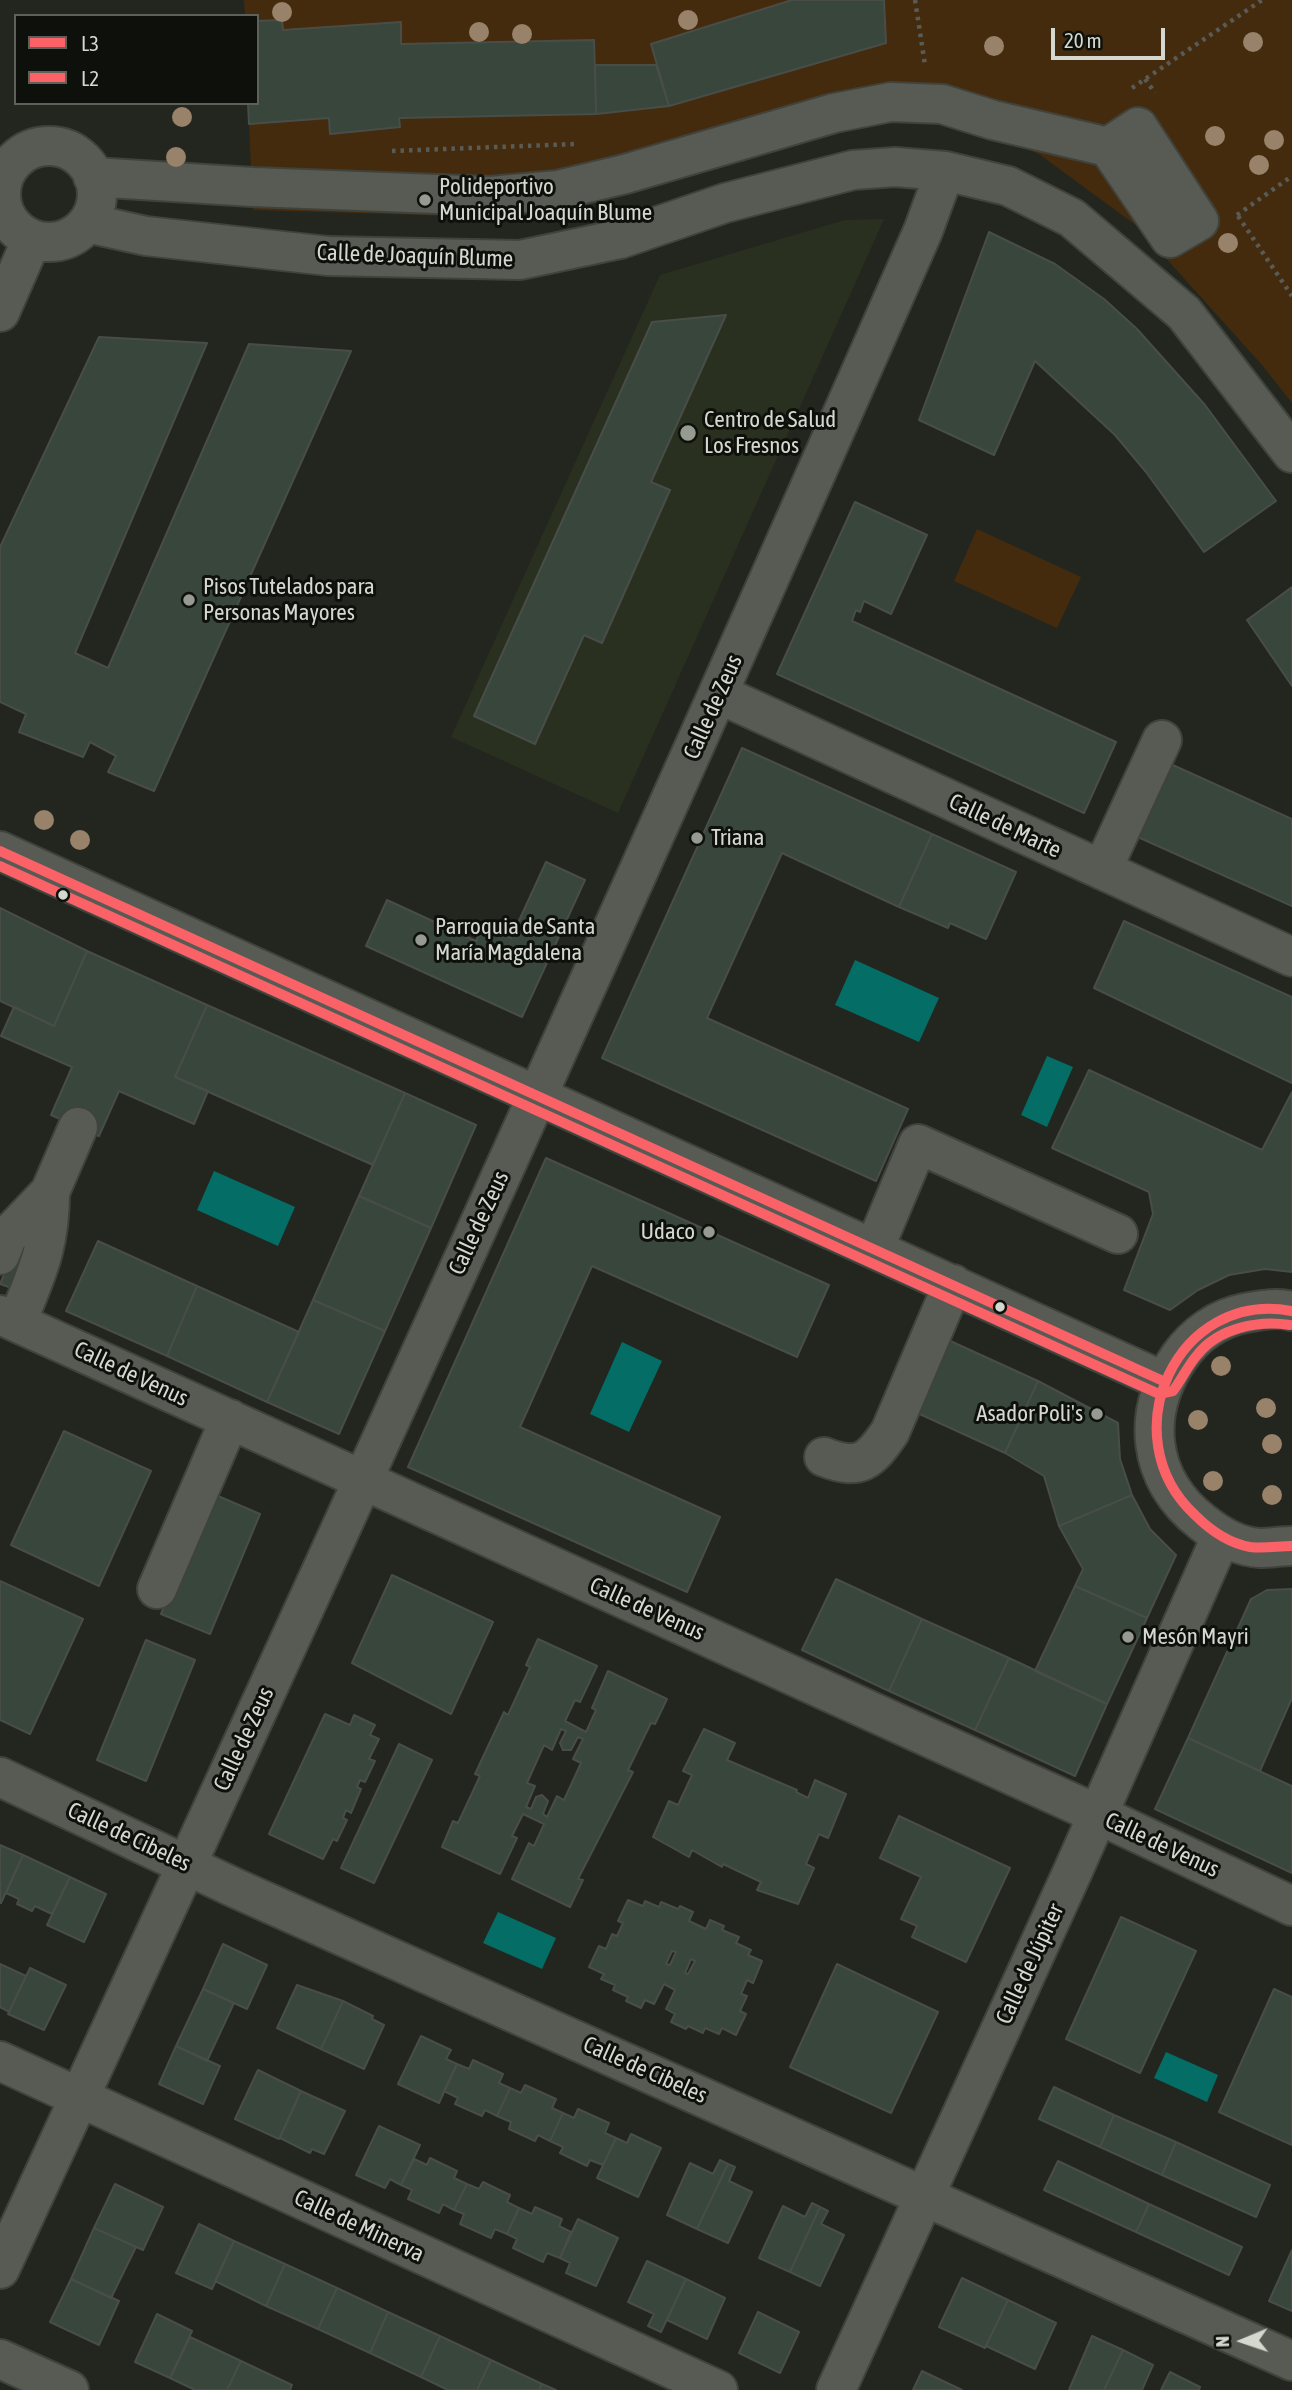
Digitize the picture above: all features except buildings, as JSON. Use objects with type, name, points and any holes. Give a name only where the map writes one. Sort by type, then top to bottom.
[{"type":"street","points":[[93,177],[490,196],[558,190],[625,174],[834,113],[891,102],[942,104],[993,120],[1108,146]]},
{"type":"street","points":[[56,146],[71,152],[84,161],[93,177],[96,194],[94,210],[87,223],[74,235],[52,242],[32,239],[16,230],[5,215],[1,195],[2,173],[18,157],[35,148],[56,146]]},
{"type":"street","name":"Calle de Joaquín Blume","points":[[87,223],[146,236],[328,256],[520,260],[620,239],[725,203],[853,170],[895,167],[945,172],[1008,186],[1072,218],[1184,313],[1292,453]]},
{"type":"street","name":"Calle de Zeus","points":[[0,2269],[189,1865],[538,1096],[923,231],[945,172]]},
{"type":"street","points":[[0,312],[32,239]]},
{"type":"street","name":"Calle de Marte","points":[[719,694],[1292,957]]},
{"type":"street","points":[[1101,870],[1162,740]]},
{"type":"street","points":[[0,851],[1163,1381]]},
{"type":"street","points":[[0,1255],[7,1237],[50,1192],[78,1127]]},
{"type":"street","points":[[874,1249],[918,1144],[1118,1234]]},
{"type":"street","points":[[8,1319],[44,1255],[50,1230],[50,1192]]},
{"type":"street","points":[[824,1457],[854,1464],[870,1459],[880,1448],[890,1432],[953,1284]]},
{"type":"street","points":[[1292,1311],[1277,1308],[1229,1316],[1191,1340],[1163,1381],[1153,1426],[1161,1471],[1181,1506],[1221,1537],[1258,1548],[1292,1546]]},
{"type":"street","name":"Calle de Venus","points":[[8,1319],[1097,1814],[1292,1906]]},
{"type":"street","points":[[157,1589],[230,1419]]},
{"type":"street","name":"Calle de Júpiter","points":[[836,2390],[1221,1537]]},
{"type":"street","name":"Calle de Cibeles","points":[[0,1777],[189,1865],[1292,2361]]},
{"type":"street","name":"Calle de Minerva","points":[[0,2061],[718,2390]]},
{"type":"street","points":[[0,2360],[69,2390]]},
{"type":"path","points":[[915,0],[926,72]]},
{"type":"path","points":[[1237,215],[1292,176]]},
{"type":"shaded area","name":"Polideportivo Municipal Joaquín Blume","points":[[244,0],[1292,0],[1292,403],[1262,365],[1137,226],[1039,154],[990,134],[939,121],[893,120],[837,127],[563,209],[491,217],[253,210],[249,124],[256,105],[259,105],[259,14],[245,14]]},
{"type":"shaded area","name":"Centro de Salud Los Fresnos","points":[[884,219],[618,813],[451,737],[660,275],[845,220]]},
{"type":"shaded area","points":[[977,529],[1081,577],[1057,628],[954,581]]},
{"type":"water","points":[[855,960],[939,998],[919,1042],[835,1005]]},
{"type":"water","points":[[1047,1056],[1073,1067],[1047,1127],[1021,1115]]},
{"type":"water","points":[[214,1171],[295,1207],[278,1246],[197,1210]]},
{"type":"water","points":[[622,1342],[662,1361],[629,1432],[590,1414]]},
{"type":"water","points":[[498,1912],[556,1938],[542,1969],[483,1943]]},
{"type":"water","points":[[1166,2052],[1218,2075],[1207,2102],[1154,2078]]},
{"type":"transit line","name":"L3","points":[[0,851],[1163,1381]]},
{"type":"transit line","name":"L2","points":[[0,866],[1159,1394],[1173,1391],[1194,1358],[1207,1345],[1228,1332],[1252,1325],[1290,1325]]},
{"type":"transit line","name":"L3","points":[[1292,1311],[1251,1310],[1216,1322],[1188,1345],[1168,1375],[1158,1410],[1158,1447],[1170,1483],[1195,1515],[1220,1535],[1242,1545],[1260,1548],[1292,1546]]},
{"type":"place","name":"Polideportivo Municipal Joaquín Blume","points":[[425,200]]},
{"type":"place","name":"Centro de Salud Los Fresnos","points":[[688,433]]},
{"type":"place","name":"Pisos Tutelados para Personas Mayores","points":[[189,600]]},
{"type":"place","name":"Triana","points":[[697,838]]},
{"type":"place","name":"Parroquia de Santa María Magdalena","points":[[421,940]]},
{"type":"place","name":"Udaco","points":[[709,1232]]},
{"type":"place","name":"Asador Poli's","points":[[1097,1414]]},
{"type":"place","name":"Mesón Mayri","points":[[1128,1637]]}]
